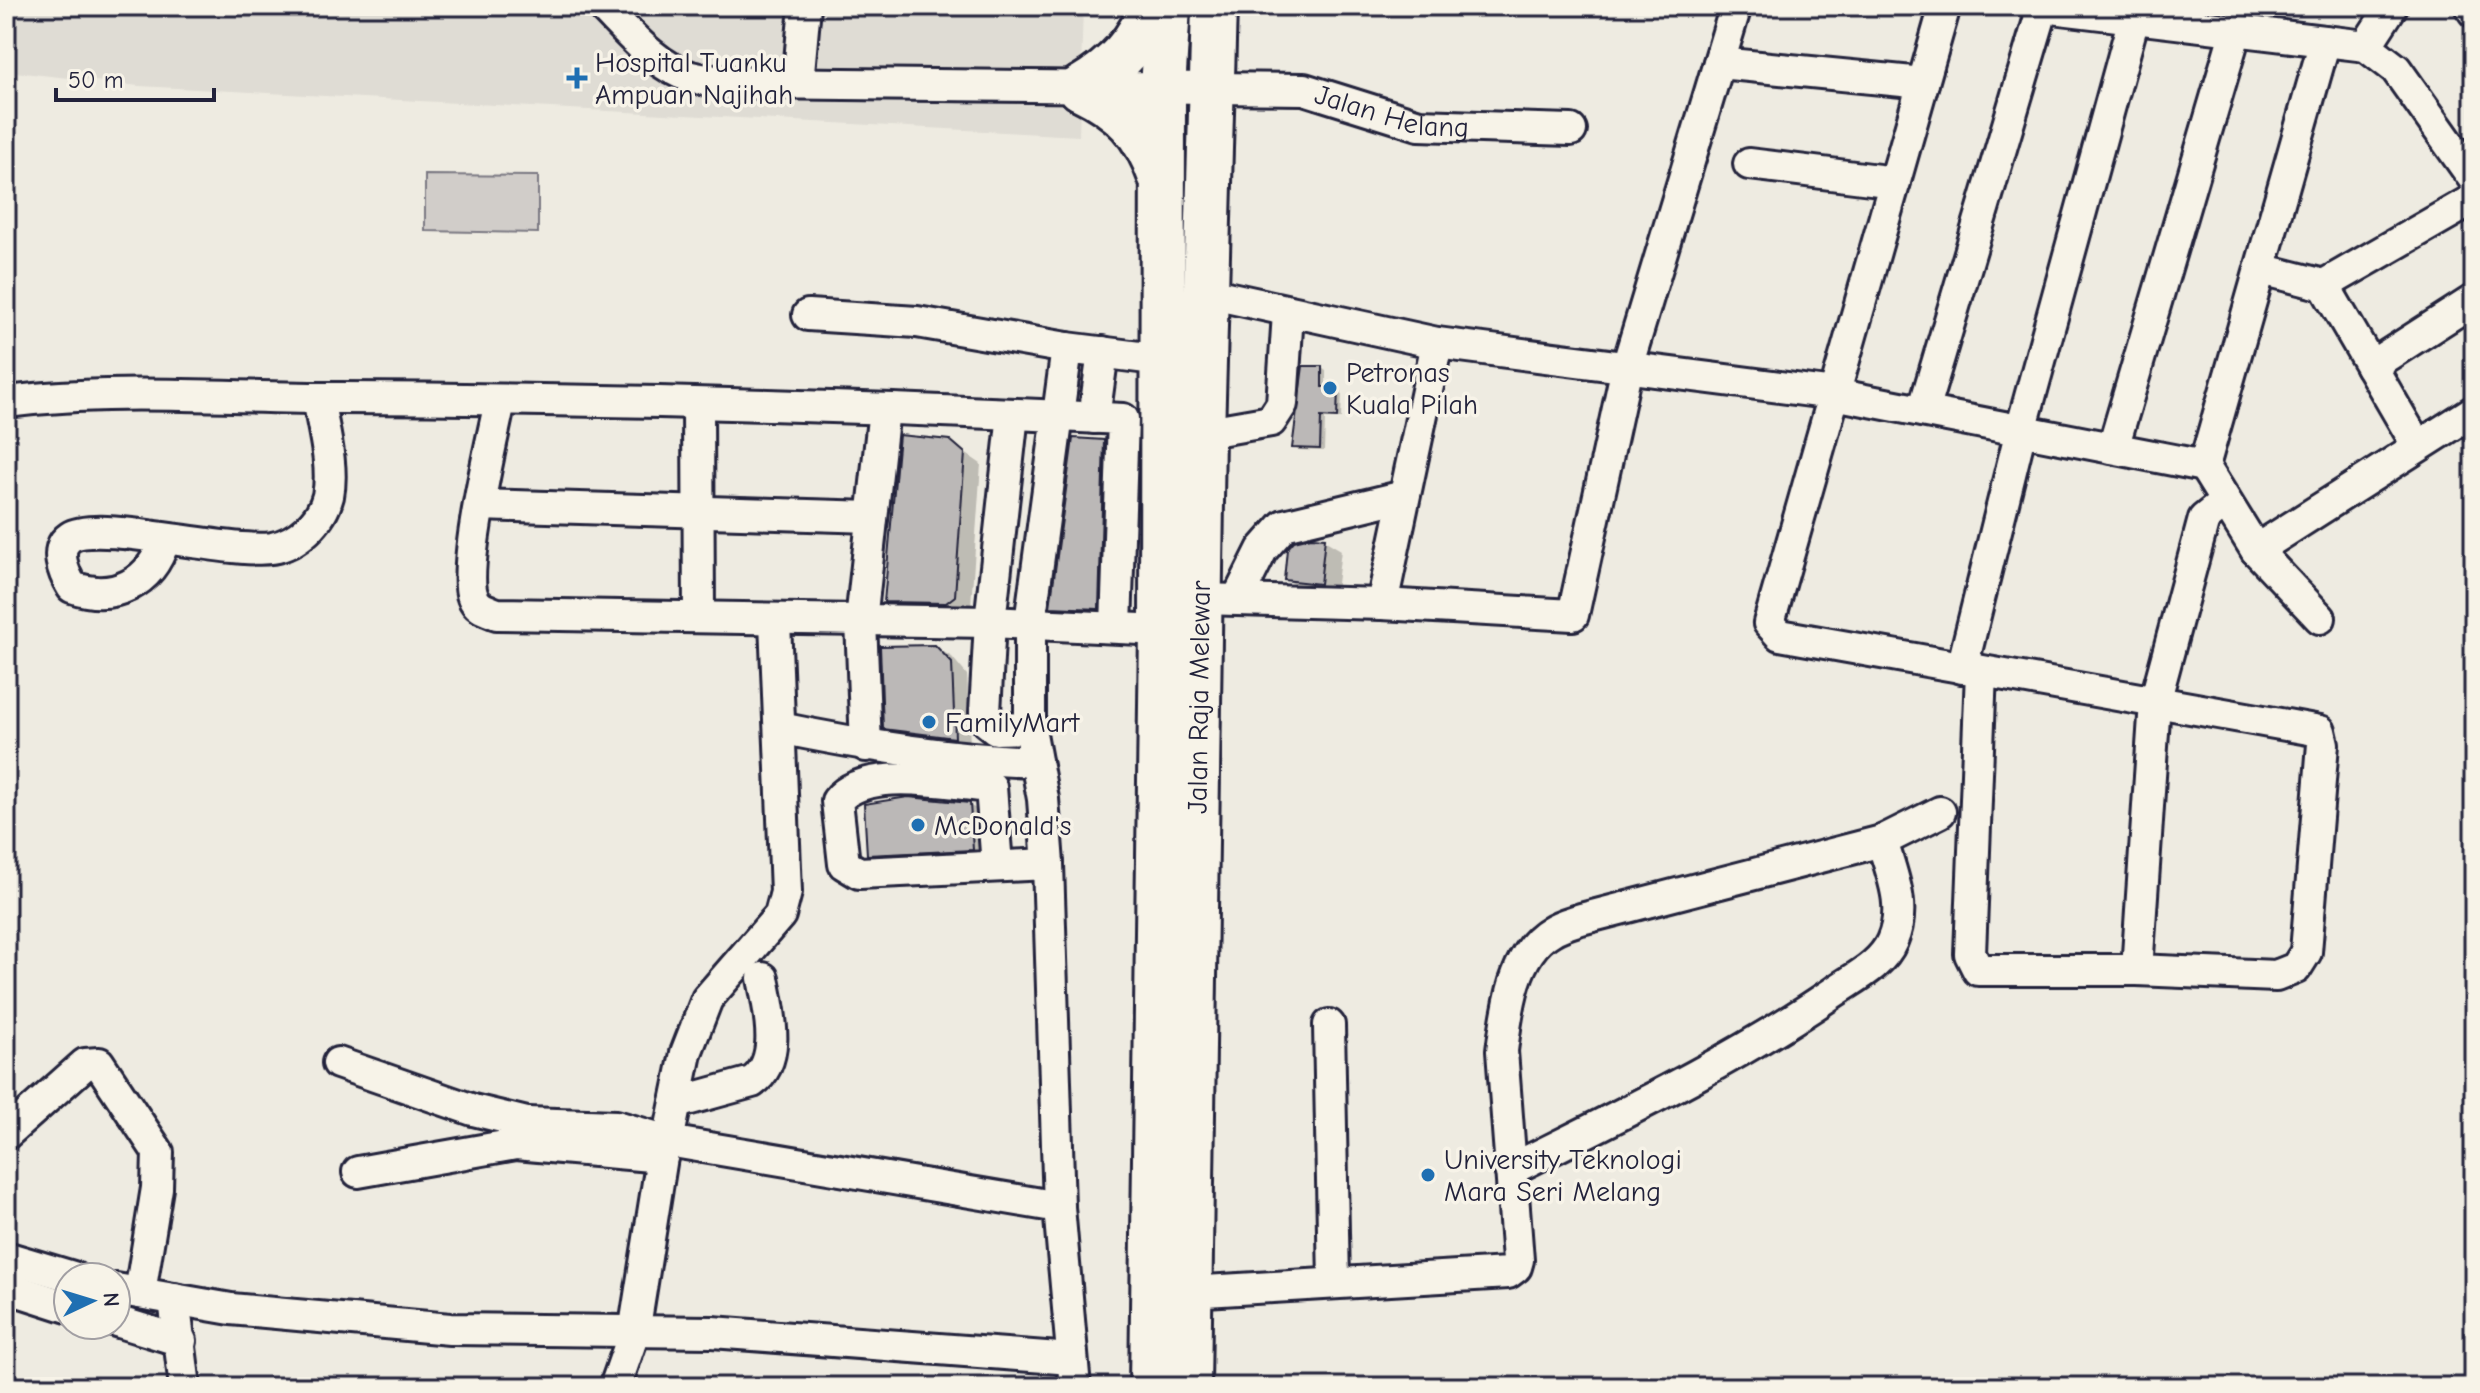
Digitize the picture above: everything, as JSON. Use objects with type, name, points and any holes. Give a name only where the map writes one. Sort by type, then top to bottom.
[{"type":"highway","points":[[1152,6],[1146,23],[1124,54],[1081,88],[1123,111],[1140,130],[1151,149],[1163,193]]},
{"type":"highway","name":"Jalan Raja Melewar","points":[[1168,6],[1163,89],[1162,630],[1171,1188],[1188,1292],[1188,1387]]},
{"type":"highway","name":"Jalan Raja Melewar","points":[[1152,1387],[1153,1237],[1171,1188],[1220,598],[1202,433],[1214,6]]},
{"type":"street","name":"Jalan Helang","points":[[602,6],[648,51],[681,73],[748,83],[1304,89],[1419,125],[1571,130]]},
{"type":"street","points":[[798,83],[805,6]]},
{"type":"street","points":[[1220,598],[1573,615],[1627,367],[1736,6]]},
{"type":"street","points":[[1945,6],[1769,623],[1780,635],[1971,669],[2155,702],[2320,731],[2323,744],[2306,952],[2296,968],[2276,976],[2137,970],[1992,972],[1978,970],[1970,954],[1971,669],[2021,430],[2118,13]]},
{"type":"street","points":[[2035,6],[2118,13],[2366,46],[2396,69],[2474,179]]},
{"type":"street","points":[[2366,46],[2392,6]]},
{"type":"street","points":[[2470,6],[2474,12]]},
{"type":"street","points":[[1923,411],[2043,7]]},
{"type":"street","points":[[2113,448],[2236,30]]},
{"type":"street","points":[[2320,618],[2256,550],[2204,466],[2325,41]]},
{"type":"street","points":[[1719,63],[1923,83]]},
{"type":"street","points":[[1749,164],[1895,182]]},
{"type":"street","points":[[2261,269],[2324,285],[2474,199]]},
{"type":"street","points":[[2324,285],[2417,445]]},
{"type":"street","points":[[1208,293],[1288,313],[1437,343],[1834,394],[2204,466]]},
{"type":"street","points":[[2371,366],[2474,300]]},
{"type":"street","points":[[1202,433],[1271,421],[1282,404],[1288,313]]},
{"type":"street","points":[[808,315],[917,322],[1067,348],[1163,360]]},
{"type":"street","points":[[1382,604],[1437,343]]},
{"type":"street","points":[[132,1292],[231,1309],[450,1329],[712,1332],[1073,1373],[1059,1207],[1048,864],[1030,728],[1030,623],[1067,348]]},
{"type":"street","points":[[1094,418],[1103,352]]},
{"type":"street","points":[[6,402],[102,393],[884,409],[1123,419],[1116,627]]},
{"type":"street","points":[[164,541],[273,548],[305,533],[328,496],[326,446],[318,398]]},
{"type":"street","points":[[500,401],[479,505],[470,575],[472,596],[479,607],[497,614],[699,616],[775,621],[990,622],[1162,630]]},
{"type":"street","points":[[698,406],[699,616]]},
{"type":"street","points":[[866,746],[861,621],[884,409]]},
{"type":"street","points":[[2256,550],[2474,411]]},
{"type":"street","points":[[1013,414],[990,622],[987,722],[996,729],[1030,728]]},
{"type":"street","points":[[1220,598],[1284,525],[1404,496]]},
{"type":"street","points":[[2137,970],[2155,702],[2204,519],[2225,502]]},
{"type":"street","points":[[479,505],[872,517]]},
{"type":"street","points":[[615,1387],[634,1333],[665,1149],[686,1053],[707,999],[780,915],[786,892],[775,621]]},
{"type":"street","points":[[780,728],[866,746],[954,758],[1036,762]]},
{"type":"street","points":[[997,866],[991,787],[872,779],[844,793],[837,801],[844,864],[859,873],[1048,864]]},
{"type":"street","points":[[1151,1338],[1172,1302],[1188,1292],[1508,1273],[1516,1267],[1518,1260],[1502,1051],[1506,1017],[1525,954],[1550,931],[1581,919],[1882,841],[1940,812]]},
{"type":"street","points":[[1510,1170],[1772,1035],[1875,964],[1891,944],[1899,919],[1899,899],[1882,841]]},
{"type":"street","points":[[676,1103],[752,1082],[762,1075],[769,1063],[771,1038],[763,978]]},
{"type":"street","points":[[1329,1025],[1334,1283]]},
{"type":"street","points":[[6,1134],[85,1064],[99,1063],[158,1152],[159,1176],[132,1276]]},
{"type":"street","points":[[338,1063],[473,1110],[522,1134]]},
{"type":"street","points":[[358,1172],[522,1134],[616,1126],[665,1149],[1059,1207]]},
{"type":"street","points":[[1153,1237],[1173,1276],[1188,1292]]},
{"type":"street","points":[[6,1257],[52,1271]]},
{"type":"street","points":[[6,1287],[52,1302]]},
{"type":"street","points":[[174,1299],[185,1387]]},
{"type":"street","points":[[132,1326],[181,1341]]},
{"type":"shaded area","name":"Hospital Tuanku Ampuan Najihah","points":[[6,6],[1083,6],[1079,136],[139,86],[6,71]]},
{"type":"shaded area","points":[[425,175],[538,176],[538,233],[425,231]]},
{"type":"building","points":[[1303,366],[1322,366],[1322,387],[1338,387],[1337,418],[1321,417],[1320,449],[1292,448]]},
{"type":"building","points":[[899,435],[950,440],[965,453],[955,596],[946,603],[884,602]]},
{"type":"building","points":[[1073,438],[1104,440],[1099,609],[1050,607]]},
{"type":"building","points":[[1325,538],[1320,584],[1284,580],[1287,549],[1294,541]]},
{"type":"building","points":[[935,645],[952,663],[955,738],[883,729],[880,646]]},
{"type":"building","name":"McDonald's","points":[[908,797],[970,803],[973,850],[867,855],[864,804]]},
{"type":"place","name":"Hospital Tuanku Ampuan Najihah","points":[[577,78]]},
{"type":"place","name":"Petronas Kuala Pilah","points":[[1330,388]]},
{"type":"place","name":"FamilyMart","points":[[929,722]]},
{"type":"place","name":"McDonald's","points":[[918,825]]},
{"type":"place","name":"University Teknologi Mara Seri Melang","points":[[1428,1175]]}]
